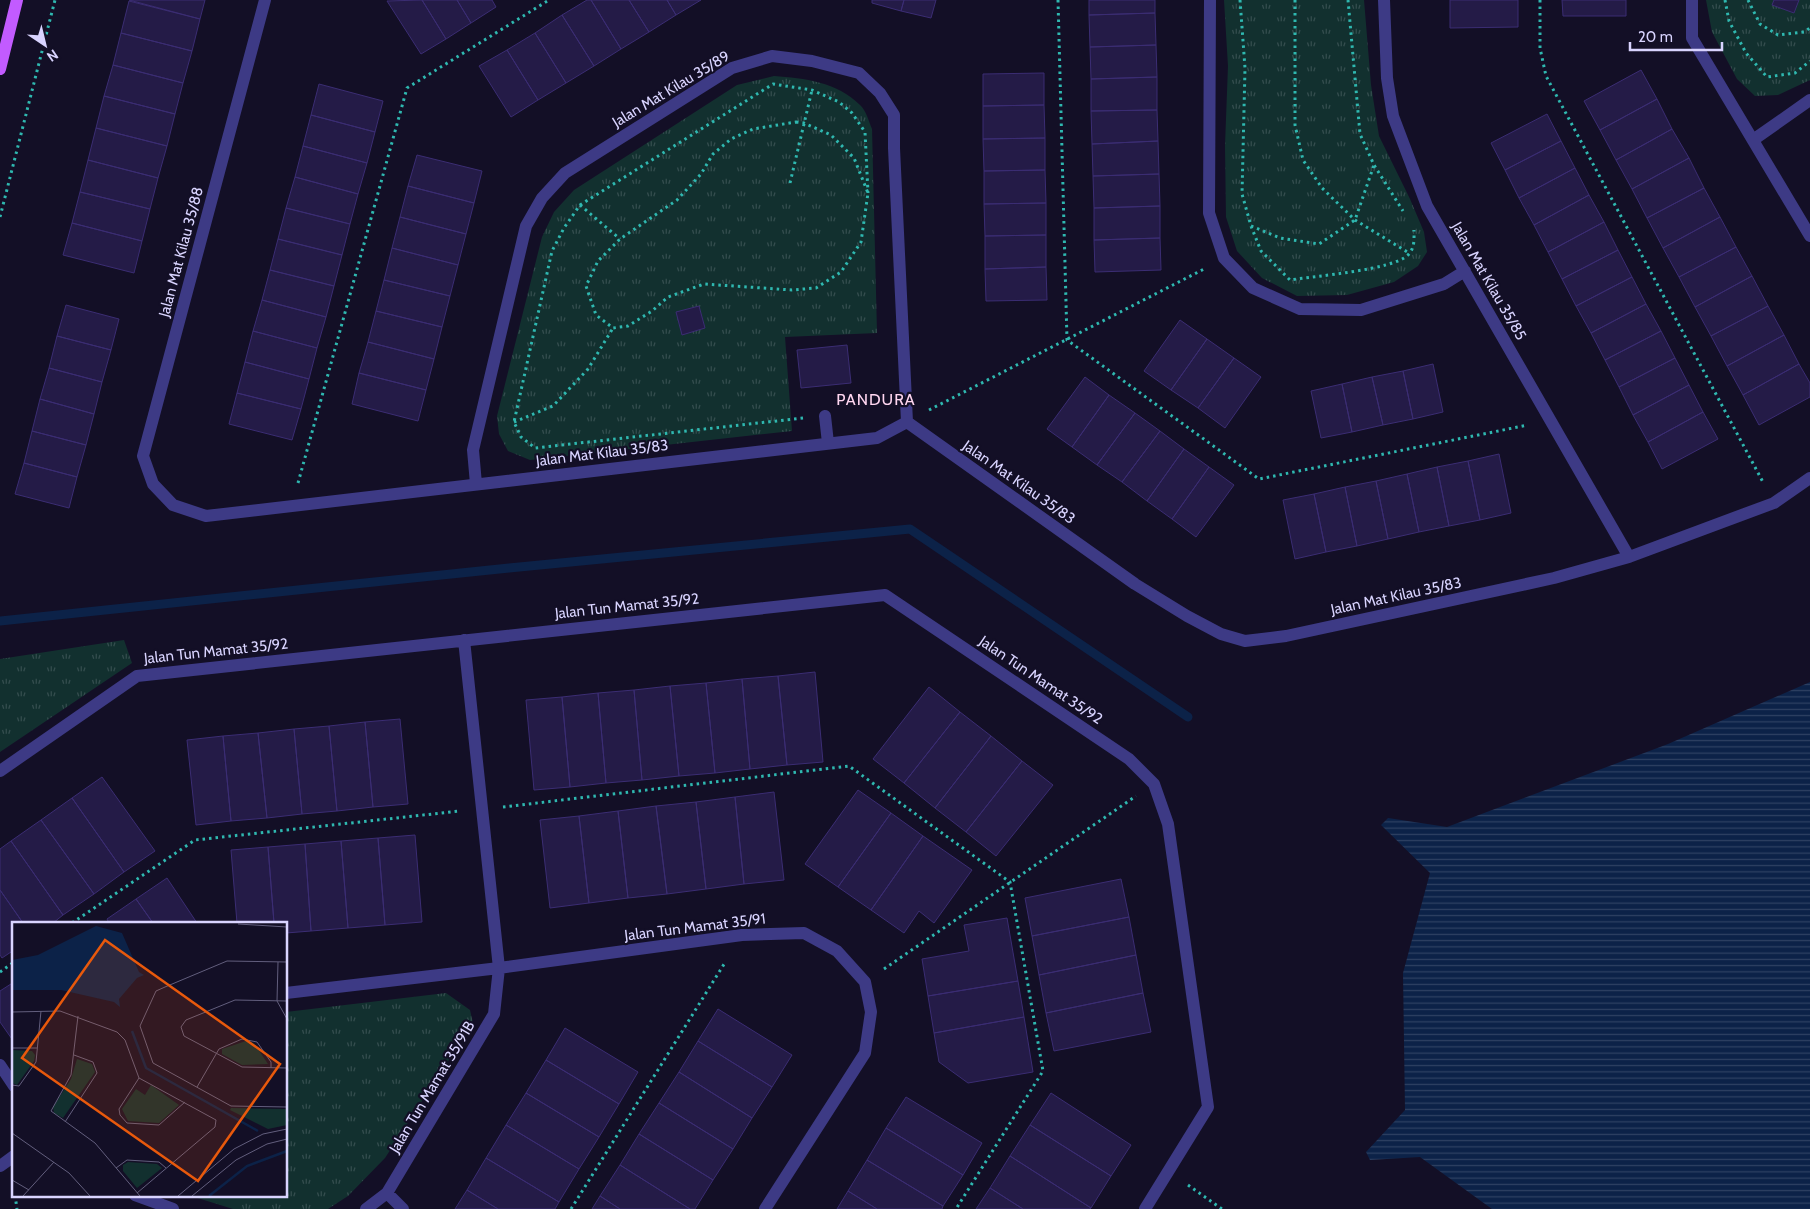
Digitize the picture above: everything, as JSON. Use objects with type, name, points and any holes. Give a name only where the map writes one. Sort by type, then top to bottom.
[{"type":"main road","points":[[0,69],[17,0]]},
{"type":"street","name":"Jalan Mat Kilau 35/88","points":[[173,505],[153,484],[143,456],[265,0]]},
{"type":"street","points":[[1210,0],[1209,213],[1224,258],[1253,288],[1300,309],[1361,310],[1444,284],[1465,271]]},
{"type":"street","name":"Jalan Mat Kilau 35/85","points":[[1384,0],[1387,78],[1393,116],[1427,206],[1629,557]]},
{"type":"street","points":[[1692,0],[1692,38],[1810,236]]},
{"type":"street","name":"Jalan Mat Kilau 35/89","points":[[476,484],[473,450],[526,226],[542,198],[565,173],[732,68],[772,56],[812,62],[859,73],[880,92],[894,115],[907,422]]},
{"type":"street","points":[[1753,140],[1810,100]]},
{"type":"street","points":[[825,416],[828,443]]},
{"type":"street","name":"Jalan Mat Kilau 35/83","points":[[173,505],[206,516],[876,438],[907,422],[1135,584],[1187,616],[1222,634],[1245,641],[1286,636],[1554,578],[1629,557],[1774,503],[1810,478]]},
{"type":"street","name":"Jalan Tun Mamat 35/92","points":[[0,771],[137,676],[885,595],[1129,759],[1154,784],[1168,824],[1208,1107],[1145,1209]]},
{"type":"street","points":[[464,640],[498,968]]},
{"type":"street","name":"Jalan Tun Mamat 35/91","points":[[288,992],[498,968],[742,935],[804,933],[837,951],[865,982]]},
{"type":"street","name":"Jalan Tun Mamat 35/91B","points":[[366,1209],[387,1193],[494,1014],[498,968]]},
{"type":"street","points":[[765,1209],[865,1053],[871,1012],[865,982]]},
{"type":"street","points":[[0,1065],[12,1083]]},
{"type":"street","points":[[0,1166],[12,1157]]},
{"type":"street","points":[[387,1193],[404,1209]]},
{"type":"street","points":[[138,1196],[173,1209]]},
{"type":"path","points":[[0,217],[55,0]]},
{"type":"path","points":[[292,506],[407,88],[549,0]]},
{"type":"path","points":[[1058,0],[1067,340]]},
{"type":"path","points":[[1240,0],[1245,68],[1242,194],[1260,251],[1290,280],[1388,266],[1403,260],[1410,253],[1415,243],[1413,228]]},
{"type":"path","points":[[1295,0],[1296,126],[1303,160],[1322,188],[1355,220],[1410,253]]},
{"type":"path","points":[[1348,0],[1360,134],[1374,164],[1404,212]]},
{"type":"path","points":[[1540,0],[1540,48],[1546,76],[1774,503]]},
{"type":"path","points":[[1725,0],[1729,21],[1746,54],[1767,77],[1795,73],[1810,62]]},
{"type":"path","points":[[1748,0],[1760,24],[1778,35],[1804,32],[1810,28]]},
{"type":"path","points":[[825,416],[535,448],[520,437],[514,422],[552,251],[564,228],[580,205],[773,84],[812,90],[839,102],[852,113],[865,132],[868,193],[861,242],[842,272],[816,288],[792,290],[704,284],[668,297],[652,311],[628,326],[613,328],[596,316],[586,286],[598,260],[620,239],[677,200],[701,174],[713,154],[731,139],[753,129],[796,122],[804,123],[831,135],[854,158],[868,193]]},
{"type":"path","points":[[790,183],[812,90]]},
{"type":"path","points":[[1251,226],[1280,238],[1319,244],[1355,220],[1374,164]]},
{"type":"path","points":[[580,205],[620,239]]},
{"type":"path","points":[[907,422],[1224,258]]},
{"type":"path","points":[[514,422],[553,406],[588,369],[613,328]]},
{"type":"path","points":[[1067,340],[1259,479],[1551,421]]},
{"type":"path","points":[[73,922],[195,840],[849,766],[1010,882],[1043,1070],[956,1209]]},
{"type":"path","points":[[865,982],[1154,784]]},
{"type":"path","points":[[571,1209],[742,935]]},
{"type":"path","points":[[0,972],[12,963]]},
{"type":"path","points":[[1188,1185],[1222,1209]]},
{"type":"path","points":[[15,1196],[17,1209]]},
{"type":"green space","points":[[1224,0],[1364,0],[1371,85],[1379,136],[1424,232],[1427,252],[1418,266],[1394,282],[1347,295],[1297,296],[1262,278],[1237,251],[1226,217],[1225,146],[1228,66]]},
{"type":"green space","points":[[1706,0],[1810,0],[1810,80],[1778,95],[1755,96],[1737,79],[1712,32]]},
{"type":"green space","points":[[774,76],[797,78],[831,86],[851,97],[862,107],[867,116],[872,129],[877,333],[785,337],[792,431],[530,460],[508,451],[499,434],[497,416],[542,237],[554,212],[574,190],[737,85]]},
{"type":"green space","points":[[124,640],[132,663],[0,752],[0,659]]},
{"type":"green space","points":[[446,993],[470,1010],[473,1023],[385,1158],[348,1196],[328,1209],[233,1209],[191,1196],[288,1196],[288,1012]]},
{"type":"water","points":[[1810,682],[1810,1209],[1492,1209],[1420,1157],[1370,1160],[1366,1152],[1405,1110],[1403,973],[1430,873],[1381,825],[1388,818],[1447,827],[1668,744]]},
{"type":"building","points":[[129,0],[205,0],[200,19]]},
{"type":"building","points":[[422,0],[446,39],[421,54],[387,1]]},
{"type":"building","points":[[422,0],[457,0],[471,23],[446,39]]},
{"type":"building","points":[[457,0],[492,0],[496,7],[471,23]]},
{"type":"building","points":[[587,0],[591,0],[621,49],[594,66],[562,15]]},
{"type":"building","points":[[591,0],[629,0],[649,32],[621,49]]},
{"type":"building","points":[[629,0],[667,0],[676,15],[649,32]]},
{"type":"building","points":[[667,0],[701,0],[676,15]]},
{"type":"building","points":[[872,0],[904,0],[901,11],[872,3]]},
{"type":"building","points":[[904,0],[936,0],[931,18],[901,11]]},
{"type":"building","points":[[1089,0],[1155,0],[1155,13],[1089,15]]},
{"type":"building","points":[[1450,0],[1518,0],[1518,27],[1450,28]]},
{"type":"building","points":[[1562,0],[1626,0],[1626,16],[1563,16]]},
{"type":"building","points":[[1774,0],[1799,0],[1794,13],[1772,5]]},
{"type":"building","points":[[129,1],[200,19],[192,51],[121,33]]},
{"type":"building","points":[[1155,13],[1156,45],[1090,47],[1089,15]]},
{"type":"building","points":[[562,15],[594,66],[566,83],[535,33]]},
{"type":"building","points":[[121,33],[192,51],[183,83],[113,65]]},
{"type":"building","points":[[535,33],[566,83],[538,100],[507,50]]},
{"type":"building","points":[[1156,45],[1157,77],[1091,79],[1090,47]]},
{"type":"building","points":[[507,50],[538,100],[511,117],[479,66]]},
{"type":"building","points":[[113,65],[183,83],[175,114],[104,96]]},
{"type":"building","points":[[1641,70],[1657,99],[1600,130],[1584,101]]},
{"type":"building","points":[[1044,73],[1044,105],[983,106],[983,74]]},
{"type":"building","points":[[1157,77],[1157,110],[1091,111],[1091,79]]},
{"type":"building","points":[[319,84],[383,101],[375,132],[311,115]]},
{"type":"building","points":[[104,96],[175,114],[167,146],[96,128]]},
{"type":"building","points":[[1657,99],[1672,129],[1616,160],[1600,130]]},
{"type":"building","points":[[1044,105],[1045,138],[983,139],[983,106]]},
{"type":"building","points":[[1157,110],[1158,141],[1092,144],[1091,111]]},
{"type":"building","points":[[1547,114],[1561,141],[1505,170],[1491,143]]},
{"type":"building","points":[[311,115],[375,132],[367,163],[303,146]]},
{"type":"building","points":[[96,128],[167,146],[158,178],[88,160]]},
{"type":"building","points":[[1672,129],[1689,158],[1632,189],[1616,160]]},
{"type":"building","points":[[1045,138],[1045,170],[984,171],[983,139]]},
{"type":"building","points":[[1158,141],[1159,174],[1093,176],[1092,144]]},
{"type":"building","points":[[1561,141],[1575,168],[1519,198],[1505,170]]},
{"type":"building","points":[[303,146],[367,163],[358,194],[295,177]]},
{"type":"building","points":[[417,155],[482,171],[474,203],[408,186]]},
{"type":"building","points":[[1689,158],[1704,188],[1647,218],[1632,189]]},
{"type":"building","points":[[88,160],[158,178],[150,209],[80,192]]},
{"type":"building","points":[[1575,168],[1589,195],[1534,225],[1519,198]]},
{"type":"building","points":[[1045,170],[1046,203],[984,204],[984,171]]},
{"type":"building","points":[[1159,174],[1160,206],[1094,208],[1093,176]]},
{"type":"building","points":[[295,177],[358,194],[350,224],[286,208]]},
{"type":"building","points":[[408,186],[474,203],[466,234],[400,217]]},
{"type":"building","points":[[1704,188],[1720,217],[1663,248],[1647,218]]},
{"type":"building","points":[[80,192],[150,209],[142,241],[72,223]]},
{"type":"building","points":[[1589,195],[1604,222],[1548,252],[1534,225]]},
{"type":"building","points":[[1046,203],[1046,235],[985,236],[984,204]]},
{"type":"building","points":[[1160,206],[1160,238],[1094,240],[1094,208]]},
{"type":"building","points":[[286,208],[350,224],[342,255],[278,239]]},
{"type":"building","points":[[400,217],[466,234],[458,265],[392,248]]},
{"type":"building","points":[[1720,217],[1736,247],[1679,277],[1663,248]]},
{"type":"building","points":[[1604,222],[1618,250],[1562,279],[1548,252]]},
{"type":"building","points":[[72,223],[142,241],[134,273],[63,255]]},
{"type":"building","points":[[1046,235],[1046,267],[985,269],[985,236]]},
{"type":"building","points":[[1160,238],[1161,270],[1095,272],[1094,240]]},
{"type":"building","points":[[278,239],[342,255],[334,286],[270,270]]},
{"type":"building","points":[[1736,247],[1752,276],[1695,307],[1679,277]]},
{"type":"building","points":[[392,248],[458,265],[450,296],[384,280]]},
{"type":"building","points":[[1618,250],[1632,277],[1576,306],[1562,279]]},
{"type":"building","points":[[1046,267],[1047,300],[986,301],[985,269]]},
{"type":"building","points":[[270,270],[334,286],[326,317],[262,300]]},
{"type":"building","points":[[1752,276],[1768,306],[1711,336],[1695,307]]},
{"type":"building","points":[[1632,277],[1646,304],[1591,333],[1576,306]]},
{"type":"building","points":[[384,280],[450,296],[442,327],[376,311]]},
{"type":"building","points":[[262,300],[326,317],[317,348],[253,331]]},
{"type":"building","points":[[1646,304],[1661,331],[1605,360],[1591,333]]},
{"type":"building","points":[[66,305],[119,319],[111,350],[57,336]]},
{"type":"building","points":[[699,306],[705,328],[682,335],[676,312]]},
{"type":"building","points":[[1768,306],[1784,335],[1727,366],[1711,336]]},
{"type":"building","points":[[376,311],[442,327],[434,359],[368,342]]},
{"type":"building","points":[[1180,320],[1207,339],[1171,390],[1144,371]]},
{"type":"building","points":[[253,331],[317,348],[309,379],[245,362]]},
{"type":"building","points":[[1661,331],[1675,358],[1619,387],[1605,360]]},
{"type":"building","points":[[1784,335],[1799,364],[1743,395],[1727,366]]},
{"type":"building","points":[[57,336],[111,350],[102,382],[49,368]]},
{"type":"building","points":[[1207,339],[1234,358],[1198,408],[1171,390]]},
{"type":"building","points":[[368,342],[434,359],[426,390],[359,373]]},
{"type":"building","points":[[847,345],[851,383],[801,388],[797,350]]},
{"type":"building","points":[[1234,358],[1261,377],[1225,428],[1198,408]]},
{"type":"building","points":[[1675,358],[1689,385],[1633,415],[1619,387]]},
{"type":"building","points":[[245,362],[309,379],[301,409],[237,393]]},
{"type":"building","points":[[1433,364],[1443,412],[1413,419],[1403,371]]},
{"type":"building","points":[[1799,364],[1810,383],[1810,397],[1759,425],[1743,395]]},
{"type":"building","points":[[49,368],[102,382],[94,414],[40,399]]},
{"type":"building","points":[[1403,371],[1413,419],[1383,425],[1372,377]]},
{"type":"building","points":[[359,373],[426,390],[418,421],[352,404]]},
{"type":"building","points":[[1085,377],[1109,395],[1072,447],[1047,429]]},
{"type":"building","points":[[1372,377],[1383,425],[1352,432],[1342,384]]},
{"type":"building","points":[[1342,384],[1352,432],[1321,438],[1311,391]]},
{"type":"building","points":[[1689,385],[1703,412],[1648,442],[1633,415]]},
{"type":"building","points":[[237,393],[301,409],[292,440],[229,424]]},
{"type":"building","points":[[1109,395],[1135,413],[1097,465],[1072,447]]},
{"type":"building","points":[[40,399],[94,414],[86,445],[32,431]]},
{"type":"building","points":[[1703,412],[1718,439],[1662,469],[1648,442]]},
{"type":"building","points":[[1135,413],[1160,431],[1122,482],[1097,465]]},
{"type":"building","points":[[32,431],[86,445],[77,477],[24,463]]},
{"type":"building","points":[[1160,431],[1184,449],[1147,501],[1122,482]]},
{"type":"building","points":[[1184,449],[1209,467],[1172,519],[1147,501]]},
{"type":"building","points":[[1499,454],[1511,513],[1480,520],[1468,461]]},
{"type":"building","points":[[1468,461],[1480,520],[1449,526],[1437,467]]},
{"type":"building","points":[[24,463],[77,477],[69,508],[15,494]]},
{"type":"building","points":[[1209,467],[1234,485],[1196,537],[1172,519]]},
{"type":"building","points":[[1437,467],[1449,526],[1419,532],[1407,474]]},
{"type":"building","points":[[1407,474],[1419,532],[1388,539],[1376,481]]},
{"type":"building","points":[[1376,481],[1388,539],[1357,546],[1345,487]]},
{"type":"building","points":[[1345,487],[1357,546],[1326,552],[1314,494]]},
{"type":"building","points":[[1314,494],[1326,552],[1295,559],[1283,500]]},
{"type":"building","points":[[815,672],[823,762],[787,765],[778,676]]},
{"type":"building","points":[[778,676],[787,765],[750,769],[742,679]]},
{"type":"building","points":[[742,679],[750,769],[715,773],[706,683]]},
{"type":"building","points":[[706,683],[715,773],[679,776],[670,686]]},
{"type":"building","points":[[670,686],[679,776],[642,780],[634,690]]},
{"type":"building","points":[[929,687],[960,712],[904,783],[873,759]]},
{"type":"building","points":[[634,690],[642,780],[606,783],[598,693]]},
{"type":"building","points":[[598,693],[606,783],[570,787],[562,697]]},
{"type":"building","points":[[562,697],[570,787],[534,790],[526,700]]},
{"type":"building","points":[[960,712],[991,736],[935,808],[904,783]]},
{"type":"building","points":[[400,719],[408,804],[373,807],[365,722]]},
{"type":"building","points":[[365,722],[373,807],[337,811],[329,726]]},
{"type":"building","points":[[329,726],[337,811],[302,814],[294,729]]},
{"type":"building","points":[[294,729],[302,814],[267,818],[258,733]]},
{"type":"building","points":[[258,733],[267,818],[231,821],[223,736]]},
{"type":"building","points":[[223,736],[231,821],[196,825],[187,740]]},
{"type":"building","points":[[991,736],[1022,761],[966,832],[935,808]]},
{"type":"building","points":[[1022,761],[1053,785],[996,856],[966,832]]},
{"type":"building","points":[[102,777],[155,851],[124,872],[72,798]]},
{"type":"building","points":[[858,790],[891,813],[838,887],[805,864]]},
{"type":"building","points":[[774,792],[784,880],[744,884],[735,797]]},
{"type":"building","points":[[735,797],[744,884],[706,889],[696,802]]},
{"type":"building","points":[[72,798],[124,872],[94,894],[41,820]]},
{"type":"building","points":[[696,802],[706,889],[667,894],[656,806]]},
{"type":"building","points":[[656,806],[667,894],[628,898],[618,811]]},
{"type":"building","points":[[618,811],[628,898],[589,903],[579,816]]},
{"type":"building","points":[[891,813],[923,836],[871,910],[838,887]]},
{"type":"building","points":[[579,816],[589,903],[550,908],[540,820]]},
{"type":"building","points":[[41,820],[94,894],[63,915],[11,841]]},
{"type":"building","points":[[415,835],[422,922],[385,925],[378,838]]},
{"type":"building","points":[[923,836],[972,870],[934,923],[919,911],[904,933],[871,910]]},
{"type":"building","points":[[378,838],[385,925],[348,928],[341,841]]},
{"type":"building","points":[[11,841],[63,915],[54,922],[22,922],[0,890],[0,849]]},
{"type":"building","points":[[341,841],[348,928],[311,931],[305,844]]},
{"type":"building","points":[[305,844],[311,931],[288,933],[288,922],[274,922],[268,847]]},
{"type":"building","points":[[268,847],[274,922],[237,922],[231,850]]},
{"type":"building","points":[[167,878],[196,922],[152,922],[136,899]]},
{"type":"building","points":[[1121,879],[1129,917],[1032,936],[1025,898]]},
{"type":"building","points":[[0,890],[22,922],[12,922],[12,951],[2,958],[0,955]]},
{"type":"building","points":[[136,899],[152,922],[108,922],[107,919]]},
{"type":"building","points":[[1129,917],[1136,955],[1039,975],[1032,936]]},
{"type":"building","points":[[1007,918],[1018,981],[928,996],[922,959],[969,951],[964,925]]},
{"type":"building","points":[[1136,955],[1143,993],[1046,1013],[1039,975]]},
{"type":"building","points":[[1018,981],[1024,1017],[934,1033],[928,996]]},
{"type":"building","points":[[12,983],[12,1039],[0,1022],[0,991]]},
{"type":"building","points":[[1143,993],[1151,1032],[1054,1051],[1046,1013]]},
{"type":"building","points":[[718,1009],[792,1055],[772,1087],[698,1041]]},
{"type":"building","points":[[1024,1017],[1033,1072],[968,1083],[939,1062],[934,1033]]},
{"type":"building","points":[[565,1028],[638,1072],[619,1104],[546,1060]]},
{"type":"building","points":[[698,1041],[772,1087],[752,1118],[679,1072]]},
{"type":"building","points":[[546,1060],[619,1104],[599,1137],[526,1093]]},
{"type":"building","points":[[679,1072],[752,1118],[733,1149],[659,1103]]},
{"type":"building","points":[[526,1093],[599,1137],[579,1169],[506,1125]]},
{"type":"building","points":[[1051,1093],[1131,1145],[1111,1176],[1030,1125]]},
{"type":"building","points":[[906,1097],[982,1143],[963,1175],[886,1128]]},
{"type":"building","points":[[659,1103],[733,1149],[713,1180],[639,1134]]},
{"type":"building","points":[[506,1125],[579,1169],[559,1202],[486,1158]]},
{"type":"building","points":[[1030,1125],[1111,1176],[1091,1208],[1010,1156]]},
{"type":"building","points":[[886,1128],[963,1175],[943,1206],[867,1160]]},
{"type":"building","points":[[639,1134],[713,1180],[695,1209],[690,1209],[620,1165]]},
{"type":"building","points":[[1010,1156],[1091,1208],[1023,1209],[990,1188]]},
{"type":"building","points":[[486,1158],[559,1202],[555,1209],[498,1209],[467,1190]]},
{"type":"building","points":[[867,1160],[943,1206],[942,1209],[877,1209],[848,1191]]},
{"type":"building","points":[[620,1165],[690,1209],[620,1209],[600,1196]]},
{"type":"building","points":[[990,1188],[1023,1209],[976,1209]]},
{"type":"building","points":[[467,1190],[498,1209],[455,1209]]},
{"type":"building","points":[[848,1191],[877,1209],[837,1209]]},
{"type":"building","points":[[600,1196],[620,1209],[592,1209]]},
{"type":"waterway","points":[[0,621],[509,568],[910,529],[1188,717]]},
{"type":"district","name":"PANDURA","points":[[876,399]]}]
